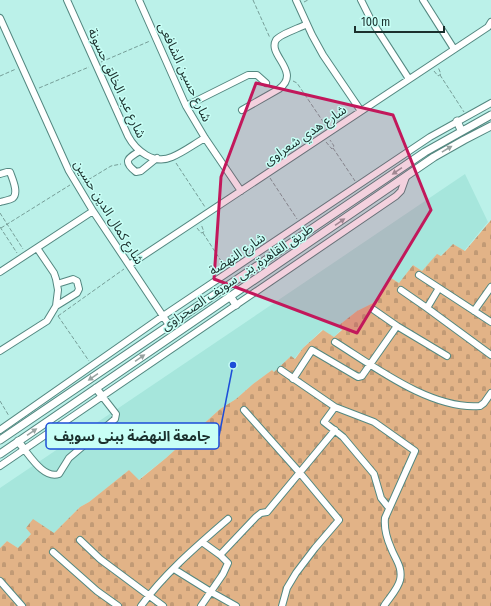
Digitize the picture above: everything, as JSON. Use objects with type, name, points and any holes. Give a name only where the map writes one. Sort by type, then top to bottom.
[{"type":"main road","name":"طريق القاهرة, بنى سويف الصحراوى","points":[[0,440],[425,152],[461,130],[491,115]]},
{"type":"main road","points":[[457,121],[461,130]]},
{"type":"main road","name":"طريق القاهرة, بنى سويف الصحراوى","points":[[0,454],[449,148],[491,126]]},
{"type":"main road","points":[[366,192],[372,200]]},
{"type":"main road","points":[[230,296],[236,305]]},
{"type":"main road","points":[[96,388],[102,396]]},
{"type":"main road","points":[[18,441],[24,449]]},
{"type":"street","name":"شارع عبد الخالق حسونة","points":[[67,0],[128,136],[133,144],[148,156],[157,158],[172,157],[205,138]]},
{"type":"street","name":"شارع حسين الشافعى","points":[[139,0],[186,106],[205,138],[241,191]]},
{"type":"street","points":[[296,0],[326,60],[361,111]]},
{"type":"street","points":[[360,0],[409,79]]},
{"type":"street","points":[[422,0],[454,49]]},
{"type":"street","name":"شارع كمال الدين حسين","points":[[0,18],[63,160],[76,184],[92,211],[169,325]]},
{"type":"street","name":"شارع هدي شعراوى","points":[[129,265],[488,27],[491,22]]},
{"type":"street","points":[[242,110],[279,89],[285,82],[286,72],[274,48],[275,42],[279,38],[307,24]]},
{"type":"street","points":[[186,106],[248,74],[257,75],[266,83]]},
{"type":"street","name":"شارع النهضة","points":[[0,430],[163,316],[430,137],[491,103]]},
{"type":"street","points":[[140,151],[129,158],[128,161],[128,164],[134,171],[140,172],[157,158]]},
{"type":"street","points":[[0,174],[10,172],[15,192],[12,198],[0,202]]},
{"type":"street","points":[[0,466],[399,194],[406,177]]},
{"type":"street","points":[[0,272],[92,211]]},
{"type":"street","points":[[0,352],[47,321],[56,306],[58,295],[54,273],[37,248]]},
{"type":"street","points":[[419,275],[491,322]]},
{"type":"street","points":[[56,306],[77,292],[79,289],[76,281],[73,279],[57,284]]},
{"type":"street","points":[[474,311],[491,287]]},
{"type":"street","points":[[427,308],[439,288]]},
{"type":"street","points":[[401,290],[489,353],[491,345]]},
{"type":"street","points":[[374,310],[397,326],[448,356]]},
{"type":"street","points":[[293,379],[312,350],[359,377],[362,376],[397,326]]},
{"type":"street","points":[[336,342],[401,383],[428,396],[451,404],[480,406],[484,404],[491,393]]},
{"type":"street","points":[[281,370],[335,407],[374,422],[415,451],[385,518],[384,523],[391,549],[399,562],[400,577],[397,587],[384,606]]},
{"type":"street","points":[[24,449],[44,471],[51,475],[60,474],[69,458],[115,419],[116,414],[102,396]]},
{"type":"street","points":[[335,407],[324,422],[343,437],[374,474],[379,493],[389,508]]},
{"type":"street","points":[[244,410],[300,473],[339,520],[296,573],[287,588],[282,606]]},
{"type":"street","points":[[220,555],[256,517],[267,512],[335,430]]},
{"type":"street","points":[[141,606],[148,596],[174,568],[228,519]]},
{"type":"street","points":[[80,540],[100,559],[163,606]]},
{"type":"street","points":[[201,606],[228,565],[228,561],[202,542]]},
{"type":"street","points":[[53,552],[97,592],[118,606]]},
{"type":"street","points":[[174,568],[236,606]]},
{"type":"street","points":[[0,581],[22,606]]},
{"type":"path","points":[[253,0],[274,48]]},
{"type":"path","points":[[432,64],[437,75],[440,75]]},
{"type":"path","points":[[432,64],[441,72],[440,75],[467,116]]},
{"type":"path","points":[[0,76],[22,67]]},
{"type":"path","points":[[285,82],[292,81],[297,83],[334,146],[333,148],[358,186]]},
{"type":"path","points":[[326,134],[330,149],[333,148]]},
{"type":"path","points":[[172,157],[209,212]]},
{"type":"path","points":[[24,256],[0,228],[76,184],[111,166],[128,164]]},
{"type":"path","points":[[267,174],[301,224]]},
{"type":"path","points":[[0,213],[24,256]]},
{"type":"path","points":[[196,221],[200,233],[203,233],[228,272]]},
{"type":"path","points":[[196,221],[205,230],[203,233]]},
{"type":"path","points":[[92,366],[58,316],[129,265]]},
{"type":"path","points":[[0,401],[13,421]]},
{"type":"highlighted area","points":[[256,83],[393,115],[431,210],[357,333],[214,279],[221,177]]},
{"type":"shaded area","points":[[465,174],[488,222],[464,251],[453,244],[440,256],[437,255],[422,271],[413,265],[399,283],[391,278],[373,303],[357,311],[338,326],[342,329],[334,337],[322,330],[294,359],[291,356],[274,372],[272,370],[236,399],[220,409],[166,458],[138,480],[129,470],[89,502],[80,507],[54,533],[31,534],[18,548],[7,541],[0,548],[0,488]]},
{"type":"green space","points":[[491,220],[491,606],[0,606],[0,548],[7,541],[18,548],[31,534],[26,528],[33,519],[54,533],[80,507],[89,502],[129,470],[139,480],[166,458],[220,409],[236,399],[272,370],[274,372],[291,356],[295,359],[303,348],[323,330],[334,337],[342,330],[338,326],[357,311],[373,303],[391,278],[399,283],[413,265],[422,271],[437,254],[441,256],[453,244],[465,251]]},
{"type":"place","name":"جامعة النهضة ببنى سويف","points":[[233,365]]}]
